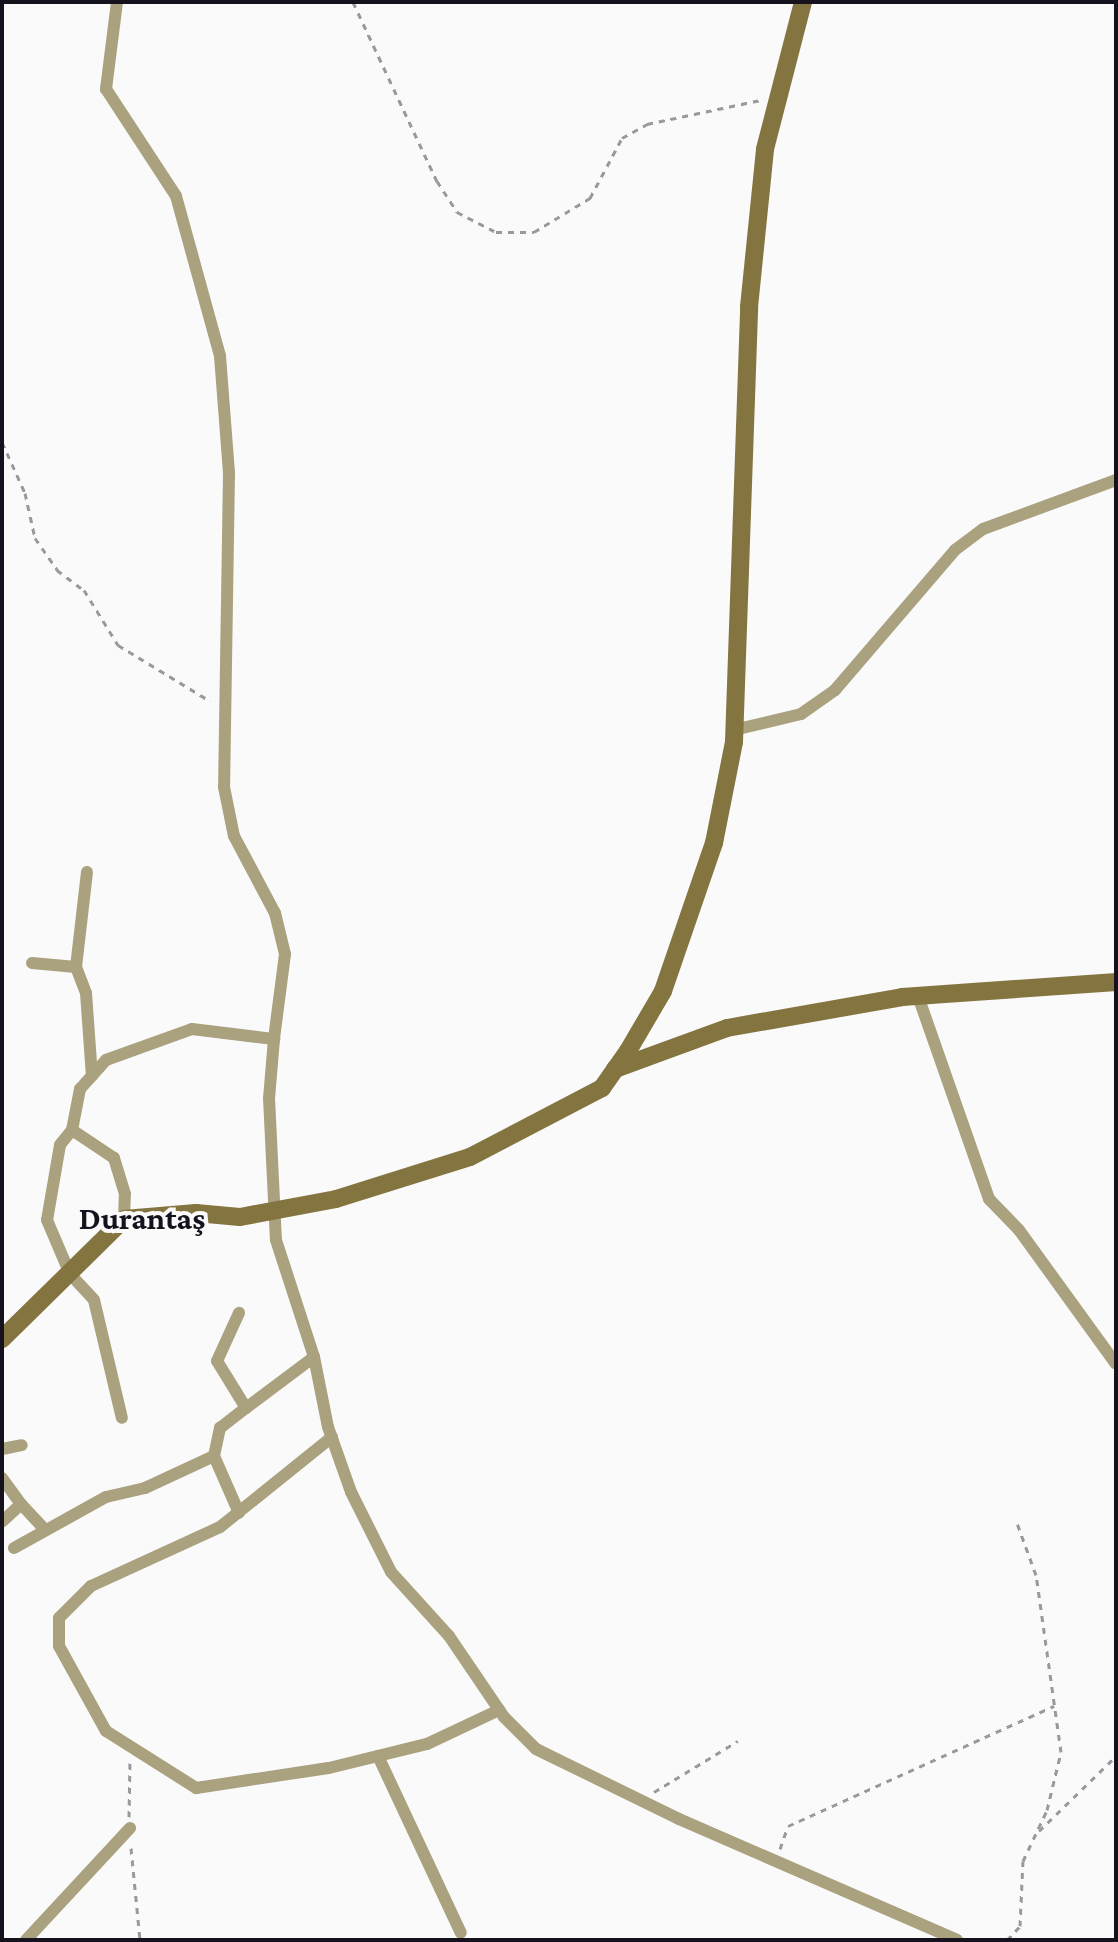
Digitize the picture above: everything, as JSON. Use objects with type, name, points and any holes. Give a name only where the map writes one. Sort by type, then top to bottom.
[{"type":"street","points":[[117,2],[106,89],[176,196],[220,356],[229,473],[222,709],[224,787],[234,836],[275,913],[285,954],[269,1098],[277,1210],[276,1240],[314,1357],[332,1437],[351,1492],[391,1572],[449,1636],[499,1710],[536,1749],[641,1800],[957,1940]]},
{"type":"street","points":[[2,1339],[124,1219],[196,1213],[240,1217],[336,1199],[470,1157],[602,1088],[615,1069],[668,977],[714,843],[734,730],[749,307],[765,149],[803,2]]},
{"type":"street","points":[[734,730],[801,714],[835,690],[955,550],[983,529],[1116,480]]},
{"type":"street","points":[[87,872],[76,967],[86,993],[92,1076]]},
{"type":"street","points":[[32,963],[76,967]]},
{"type":"street","points":[[615,1069],[727,1028],[918,996],[1116,982]]},
{"type":"street","points":[[918,996],[989,1199],[1019,1230],[1116,1364]]},
{"type":"street","points":[[122,1418],[94,1300],[70,1274],[47,1220],[60,1145],[72,1130],[80,1089],[106,1060],[192,1029],[274,1039]]},
{"type":"street","points":[[72,1130],[114,1158],[125,1194],[124,1219]]},
{"type":"street","points":[[239,1313],[217,1361],[246,1408]]},
{"type":"street","points":[[239,1513],[214,1456],[220,1428],[314,1357]]},
{"type":"street","points":[[332,1437],[239,1513],[144,1566],[91,1586],[59,1618],[59,1646],[106,1731],[196,1788],[378,1756],[427,1744],[499,1710]]},
{"type":"street","points":[[2,1449],[22,1445]]},
{"type":"street","points":[[14,1548],[43,1528],[214,1456]]},
{"type":"street","points":[[2,1478],[43,1528]]},
{"type":"street","points":[[2,1522],[21,1504]]},
{"type":"street","points":[[378,1756],[461,1933]]},
{"type":"street","points":[[26,1940],[130,1828]]},
{"type":"path","points":[[353,2],[437,181],[457,212],[496,232],[534,232],[590,198],[622,138],[647,124],[778,96]]},
{"type":"path","points":[[2,442],[25,493],[35,538],[57,570],[84,590],[118,645],[222,709]]},
{"type":"path","points":[[1007,1940],[1020,1926],[1023,1861],[1037,1834],[1061,1752],[1036,1575],[1016,1520]]},
{"type":"path","points":[[775,1860],[788,1826],[1054,1706]]},
{"type":"path","points":[[641,1800],[738,1741]]},
{"type":"path","points":[[1037,1834],[1116,1756]]},
{"type":"district","name":"Durantaş","points":[[142,1218]]}]
